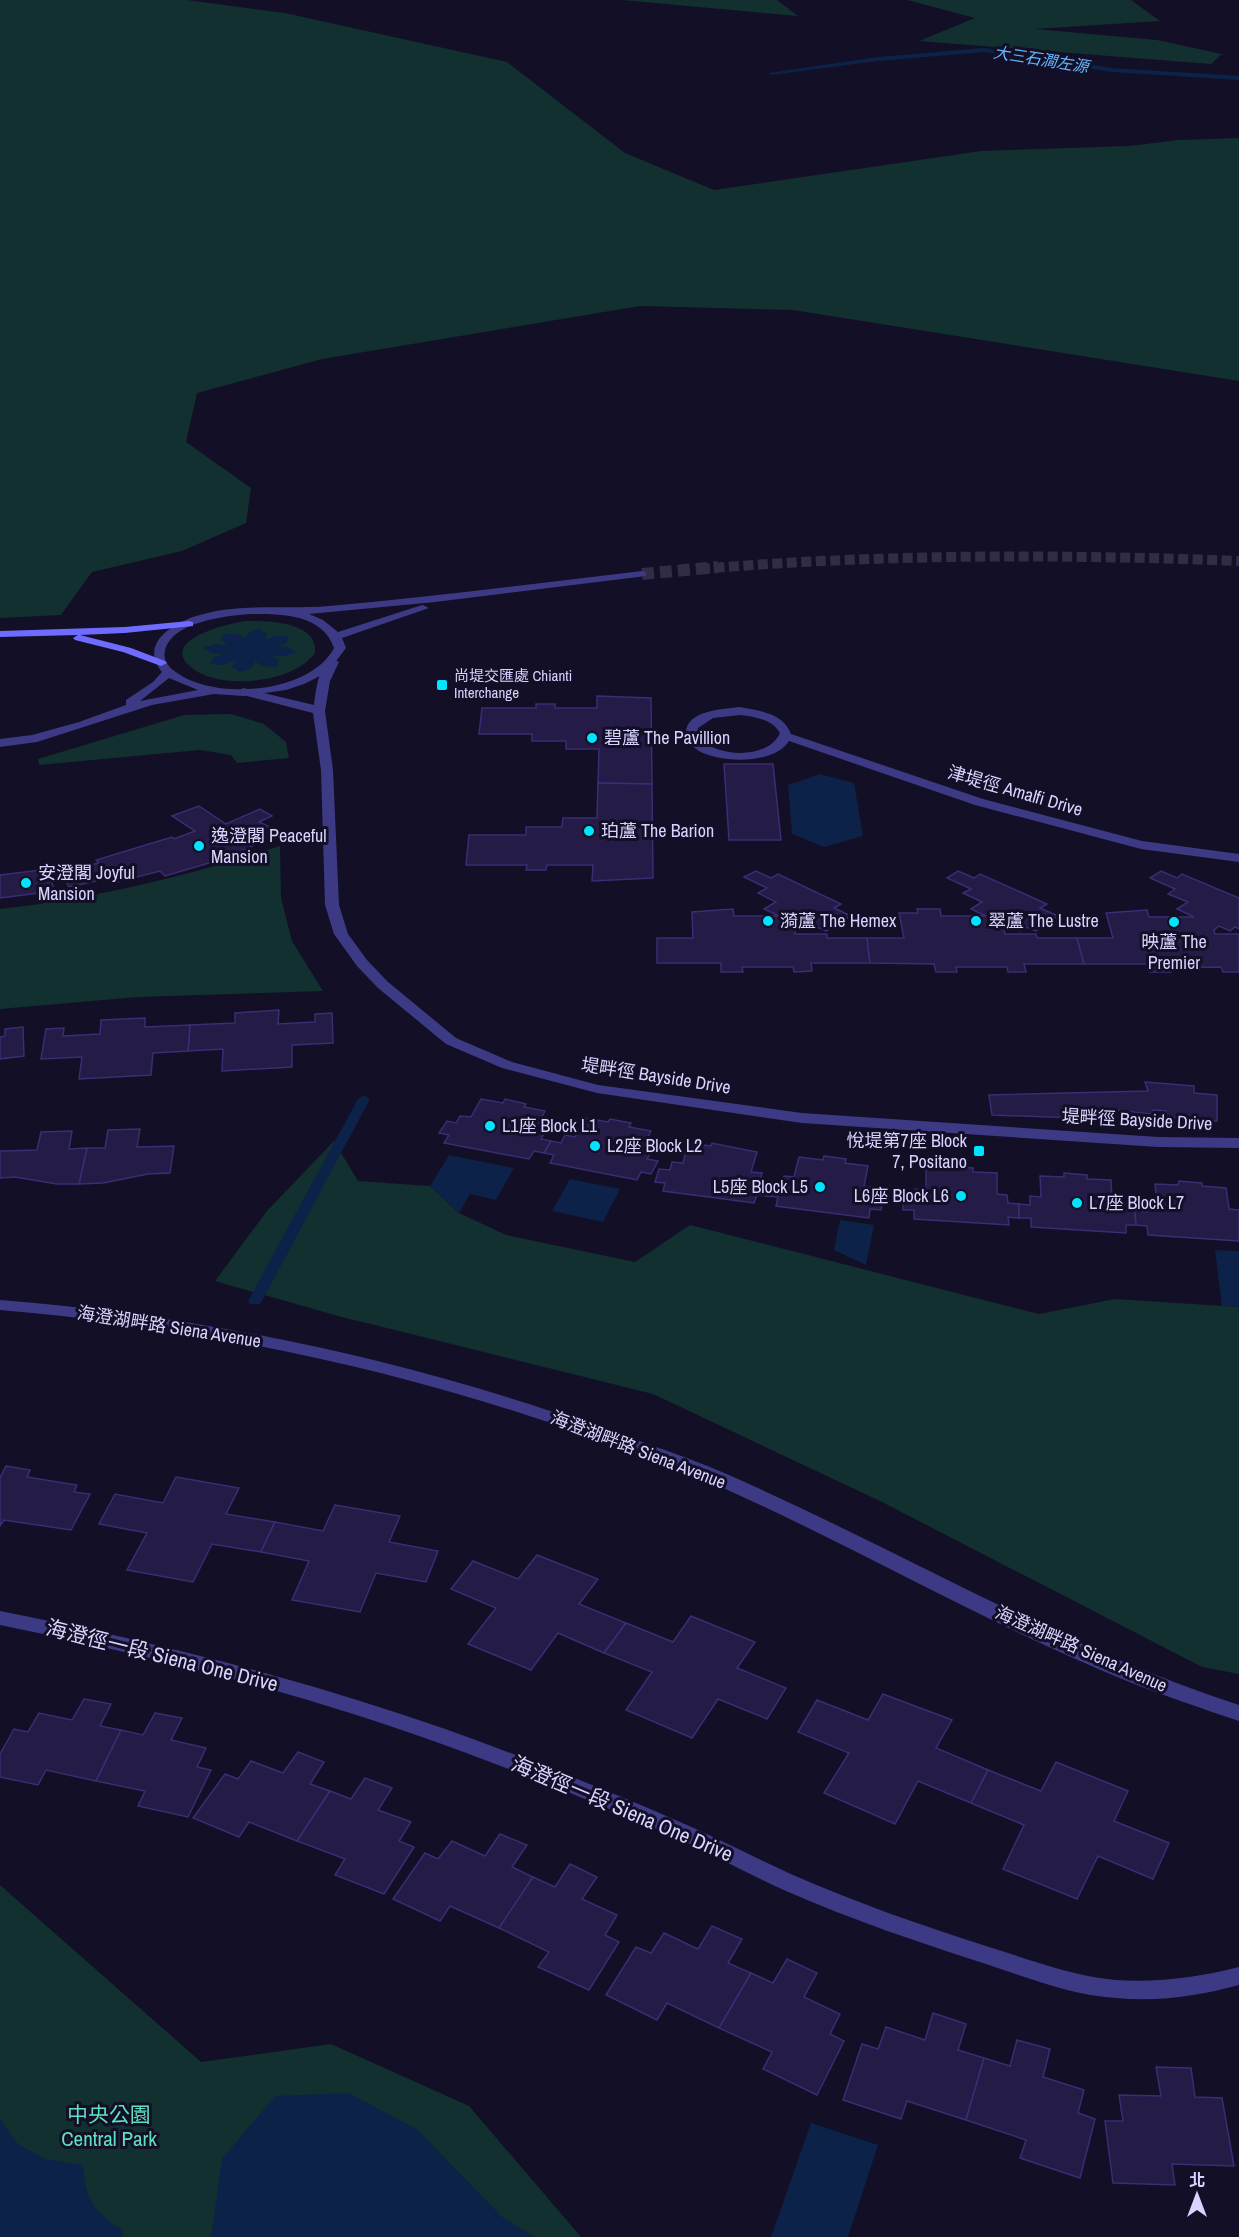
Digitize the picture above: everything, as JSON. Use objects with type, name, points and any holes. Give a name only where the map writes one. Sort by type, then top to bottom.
[{"type":"main road","points":[[0,634],[125,630],[189,624]]},
{"type":"main road","points":[[52,633],[127,650],[164,668]]},
{"type":"street","points":[[319,711],[295,702],[195,686],[164,668],[159,654],[161,645],[172,633],[189,624],[210,616],[234,611],[285,611],[389,604],[642,574]]},
{"type":"street","points":[[285,611],[308,616],[326,624],[337,636],[402,614],[511,589]]},
{"type":"street","name":"堤畔徑 Bayside Drive","points":[[337,636],[340,648],[324,681],[319,711],[327,770],[332,905],[341,934],[362,963],[383,985],[451,1041],[507,1065],[597,1089],[802,1118],[1158,1142],[1239,1143]]},
{"type":"street","points":[[243,692],[291,684],[315,675],[333,662]]},
{"type":"street","points":[[117,711],[140,697],[164,668]]},
{"type":"street","points":[[0,743],[33,738],[83,725],[117,711],[151,702],[218,691]]},
{"type":"street","name":"津堤徑 Amalfi Drive","points":[[740,711],[755,712],[779,722],[785,729],[786,736],[783,743],[764,754],[735,757],[707,750],[693,739],[691,733],[700,720],[711,715],[740,711]]},
{"type":"street","name":"津堤徑 Amalfi Drive","points":[[786,736],[991,806],[1141,845],[1239,858]]},
{"type":"street","name":"海澄湖畔路 Siena Avenue","points":[[0,1305],[36,1307],[187,1326],[287,1346],[452,1384],[560,1419],[712,1476],[1116,1669],[1239,1713]]},
{"type":"street","name":"海澄徑一段 Siena One Drive","points":[[0,1618],[92,1635],[317,1695],[435,1733],[663,1824],[809,1891],[932,1938],[1074,1982],[1122,1988],[1170,1990],[1214,1983],[1239,1976]]},
{"type":"green space","points":[[0,0],[187,0],[285,13],[507,62],[625,153],[714,190],[981,151],[1129,146],[1179,140],[1239,138],[1239,381],[793,310],[640,306],[322,359],[197,393],[186,442],[251,488],[246,523],[182,551],[92,572],[61,615],[0,618]]},
{"type":"green space","points":[[622,0],[777,0],[798,16]]},
{"type":"green space","points":[[907,0],[1131,0],[1160,21],[1035,29],[1157,40],[1222,54],[1211,64],[919,41],[975,18]]},
{"type":"green space","points":[[246,621],[278,623],[300,629],[309,634],[314,642],[315,653],[305,663],[291,671],[274,677],[238,681],[220,680],[205,675],[192,668],[183,658],[183,649],[189,641],[212,629]]},
{"type":"green space","points":[[231,714],[264,724],[286,742],[289,758],[237,763],[231,755],[200,750],[39,765],[38,759],[184,715]]},
{"type":"green space","points":[[280,846],[281,898],[292,941],[323,991],[138,997],[0,1009],[0,909],[71,899],[142,885]]},
{"type":"green space","points":[[334,1141],[358,1181],[430,1186],[459,1213],[506,1235],[635,1262],[690,1225],[1039,1314],[1115,1299],[1239,1307],[1239,1674],[1202,1667],[880,1501],[653,1394],[338,1316],[215,1281],[267,1211]]},
{"type":"green space","name":"中央公園 Central Park","points":[[0,1885],[201,2062],[331,2044],[469,2106],[581,2237],[0,2237]]},
{"type":"water","points":[[259,629],[267,634],[265,640],[276,636],[289,636],[286,643],[277,646],[289,647],[296,652],[285,656],[272,656],[279,660],[276,667],[262,666],[255,661],[252,668],[240,672],[232,667],[235,661],[223,665],[210,664],[213,658],[223,654],[211,653],[203,648],[215,644],[228,645],[221,640],[224,634],[237,634],[245,639],[248,633]]},
{"type":"water","points":[[820,774],[854,783],[863,836],[824,847],[792,834],[788,785]]},
{"type":"water","points":[[449,1155],[514,1168],[496,1200],[470,1194],[459,1213],[430,1186]]},
{"type":"water","points":[[570,1179],[620,1189],[603,1222],[552,1211]]},
{"type":"water","points":[[840,1220],[874,1225],[866,1265],[834,1250]]},
{"type":"water","points":[[1215,1250],[1239,1251],[1239,1307],[1222,1306]]},
{"type":"water","points":[[349,2093],[418,2130],[502,2217],[535,2237],[211,2237],[222,2159],[275,2096]]},
{"type":"water","points":[[0,2119],[17,2143],[45,2159],[83,2165],[86,2187],[93,2204],[113,2224],[123,2230],[122,2237],[0,2237]]},
{"type":"water","points":[[811,2123],[878,2145],[848,2237],[771,2237]]},
{"type":"building","name":"碧蘆 The Pavillion","points":[[597,696],[651,698],[652,784],[598,783],[599,749],[566,749],[566,741],[532,741],[532,734],[479,734],[482,708],[536,708],[536,704],[555,704],[555,708],[597,708]]},
{"type":"building","points":[[724,764],[773,764],[781,840],[729,840]]},
{"type":"building","name":"珀蘆 The Barion","points":[[598,783],[652,784],[653,878],[592,881],[593,865],[547,865],[546,870],[526,870],[527,865],[466,865],[469,835],[526,835],[526,827],[562,827],[563,818],[597,818]]},
{"type":"building","name":"逸澄閣 Peaceful Mansion","points":[[199,806],[226,824],[260,809],[272,816],[259,822],[268,826],[257,832],[266,838],[249,848],[165,876],[160,871],[114,883],[110,878],[69,887],[61,871],[99,863],[96,860],[195,831],[172,816]]},
{"type":"building","name":"安澄閣 Joyful Mansion","points":[[40,870],[39,875],[50,874],[54,891],[0,898],[0,875]]},
{"type":"building","name":"漪蘆 The Hemex","points":[[756,871],[771,878],[778,874],[841,904],[834,908],[851,916],[826,931],[817,927],[811,930],[802,926],[795,930],[795,934],[827,934],[827,938],[867,938],[870,963],[811,963],[812,971],[794,972],[793,967],[742,967],[743,972],[721,972],[721,963],[657,963],[657,938],[693,938],[692,912],[733,909],[734,916],[779,916],[764,909],[776,902],[758,893],[767,888],[744,877]]},
{"type":"building","name":"翠蘆 The Lustre","points":[[958,871],[974,878],[980,874],[1047,904],[1040,908],[1058,916],[1036,931],[1026,927],[1021,931],[1010,926],[1004,930],[1005,934],[1036,934],[1037,938],[1077,938],[1084,964],[1024,964],[1026,972],[1008,972],[1007,967],[956,967],[957,972],[936,972],[934,964],[870,963],[867,938],[904,938],[899,913],[918,913],[917,909],[940,909],[941,916],[986,916],[971,909],[982,902],[963,893],[971,889],[947,878]]},
{"type":"building","name":"映蘆 The Premier","points":[[1161,871],[1177,878],[1182,874],[1239,898],[1239,929],[1235,927],[1230,931],[1219,926],[1214,930],[1215,934],[1239,934],[1239,972],[1223,972],[1221,967],[1169,968],[1171,972],[1150,972],[1147,964],[1084,964],[1077,938],[1113,938],[1106,913],[1147,910],[1149,917],[1194,917],[1177,909],[1188,902],[1168,894],[1175,889],[1150,878]]},
{"type":"building","points":[[279,1010],[278,1024],[315,1022],[315,1014],[332,1013],[333,1043],[292,1045],[292,1067],[222,1071],[223,1049],[188,1051],[190,1025],[235,1023],[235,1013]]},
{"type":"building","points":[[145,1018],[145,1027],[190,1025],[188,1051],[153,1053],[151,1075],[79,1079],[82,1057],[41,1059],[46,1029],[64,1028],[63,1036],[100,1034],[101,1020]]},
{"type":"building","points":[[23,1027],[24,1056],[0,1059],[0,1037],[5,1036],[5,1029]]},
{"type":"building","points":[[1145,1082],[1194,1086],[1194,1093],[1217,1095],[1217,1121],[1167,1117],[1166,1111],[1153,1110],[1151,1114],[1100,1108],[1103,1119],[992,1115],[989,1095],[1148,1091]]},
{"type":"building","name":"L1座 Block L1","points":[[481,1099],[503,1103],[505,1099],[526,1104],[524,1107],[545,1111],[535,1130],[545,1132],[541,1139],[551,1141],[544,1153],[534,1151],[529,1159],[444,1143],[449,1135],[439,1133],[447,1121],[456,1123],[460,1116],[471,1117]]},
{"type":"building","name":"L2座 Block L2","points":[[585,1118],[631,1123],[629,1127],[651,1131],[641,1150],[651,1152],[647,1159],[658,1161],[651,1174],[641,1172],[637,1180],[550,1163],[554,1155],[544,1153],[551,1141],[561,1143],[565,1135],[575,1137]]},
{"type":"building","points":[[140,1129],[137,1147],[174,1146],[170,1173],[148,1174],[103,1183],[79,1184],[87,1148],[105,1148],[108,1130]]},
{"type":"building","points":[[72,1131],[69,1149],[87,1148],[79,1184],[57,1184],[15,1177],[0,1178],[0,1151],[37,1150],[41,1132]]},
{"type":"building","points":[[688,1143],[711,1146],[712,1143],[757,1152],[751,1172],[762,1173],[760,1181],[771,1183],[767,1196],[757,1195],[754,1203],[663,1191],[665,1183],[655,1182],[659,1169],[670,1170],[672,1162],[683,1163]]},
{"type":"building","name":"L5座 Block L5","points":[[824,1156],[846,1159],[845,1163],[868,1166],[864,1186],[875,1188],[873,1196],[884,1197],[881,1210],[870,1209],[869,1218],[776,1206],[778,1197],[767,1196],[771,1183],[782,1184],[784,1176],[794,1177],[799,1157],[823,1160]]},
{"type":"building","name":"L6座 Block L6","points":[[950,1166],[973,1168],[973,1172],[997,1173],[997,1194],[1007,1195],[1008,1203],[1019,1204],[1019,1218],[1008,1217],[1009,1225],[914,1219],[914,1210],[903,1210],[903,1196],[915,1197],[915,1189],[926,1190],[926,1169],[950,1170]]},
{"type":"building","name":"L7座 Block L7","points":[[1064,1173],[1087,1175],[1087,1179],[1111,1180],[1112,1201],[1123,1202],[1124,1210],[1135,1211],[1136,1225],[1126,1225],[1126,1233],[1031,1227],[1031,1218],[1019,1218],[1019,1204],[1030,1205],[1030,1196],[1041,1197],[1040,1176],[1064,1177]]},
{"type":"building","points":[[1179,1181],[1226,1188],[1229,1209],[1239,1210],[1239,1241],[1148,1235],[1147,1226],[1136,1225],[1135,1211],[1147,1212],[1146,1204],[1157,1205],[1155,1184],[1178,1185]]},
{"type":"building","points":[[6,1466],[30,1470],[27,1477],[77,1485],[74,1492],[90,1494],[71,1530],[4,1520],[0,1526],[0,1478]]},
{"type":"building","points":[[176,1477],[239,1488],[226,1514],[275,1522],[261,1552],[212,1544],[193,1582],[127,1570],[147,1533],[99,1524],[115,1494],[163,1503]]},
{"type":"building","points":[[335,1505],[400,1516],[389,1542],[438,1551],[426,1582],[376,1573],[360,1612],[292,1600],[309,1561],[261,1552],[275,1522],[323,1531]]},
{"type":"building","points":[[537,1555],[598,1579],[579,1604],[626,1623],[604,1653],[558,1633],[531,1670],[468,1644],[496,1608],[451,1589],[473,1561],[518,1579]]},
{"type":"building","points":[[691,1616],[755,1642],[737,1668],[786,1688],[767,1719],[718,1699],[692,1738],[626,1710],[652,1672],[604,1653],[626,1623],[673,1642]]},
{"type":"building","points":[[883,1694],[952,1720],[936,1748],[988,1770],[971,1803],[918,1781],[895,1824],[824,1793],[849,1753],[798,1732],[817,1700],[868,1720]]},
{"type":"building","points":[[84,1699],[111,1704],[100,1726],[121,1730],[96,1781],[46,1770],[38,1785],[0,1777],[0,1754],[14,1729],[28,1732],[39,1713],[72,1720]]},
{"type":"building","points":[[155,1713],[182,1718],[171,1740],[206,1748],[197,1767],[211,1770],[188,1817],[138,1806],[145,1791],[96,1781],[121,1730],[143,1735]]},
{"type":"building","points":[[298,1752],[324,1762],[310,1784],[330,1791],[297,1841],[249,1822],[239,1837],[193,1818],[225,1774],[238,1779],[251,1761],[283,1773]]},
{"type":"building","points":[[1056,1762],[1128,1791],[1114,1821],[1169,1843],[1153,1879],[1098,1856],[1077,1899],[1003,1869],[1024,1825],[971,1803],[988,1770],[1041,1791]]},
{"type":"building","points":[[365,1778],[392,1788],[378,1810],[411,1822],[399,1841],[414,1847],[384,1894],[335,1875],[345,1859],[297,1841],[330,1791],[351,1799]]},
{"type":"building","points":[[500,1834],[527,1845],[512,1867],[533,1877],[499,1928],[450,1906],[440,1921],[393,1899],[425,1853],[438,1859],[452,1841],[485,1856]]},
{"type":"building","points":[[570,1864],[597,1877],[582,1899],[617,1915],[605,1935],[619,1942],[589,1990],[538,1967],[549,1952],[499,1928],[533,1877],[555,1887]]},
{"type":"building","points":[[712,1926],[742,1939],[728,1963],[751,1973],[719,2028],[667,2003],[657,2020],[606,1995],[636,1947],[651,1953],[664,1933],[698,1949]]},
{"type":"building","points":[[787,1959],[817,1973],[804,1997],[840,2014],[830,2034],[844,2041],[817,2095],[763,2069],[772,2052],[719,2028],[751,1973],[773,1983]]},
{"type":"building","points":[[933,2013],[966,2024],[958,2050],[984,2058],[966,2120],[907,2101],[901,2119],[843,2100],[862,2044],[878,2049],[886,2027],[925,2040]]},
{"type":"building","points":[[1017,2040],[1050,2049],[1043,2077],[1084,2090],[1078,2113],[1095,2119],[1080,2178],[1020,2158],[1026,2140],[966,2120],[984,2058],[1010,2066]]},
{"type":"building","points":[[1156,2067],[1191,2068],[1195,2097],[1222,2098],[1234,2166],[1172,2164],[1175,2185],[1113,2183],[1105,2121],[1123,2121],[1119,2095],[1161,2096]]},
{"type":"waterway","name":"大三石澗左源","points":[[771,73],[878,59],[984,50],[1112,70],[1239,78]]},
{"type":"waterway","points":[[255,1301],[364,1099]]},
{"type":"tunnel","points":[[700,569],[902,558],[1037,556],[1239,561]]},
{"type":"tunnel","points":[[642,574],[718,567]]},
{"type":"place","name":"尚堤交匯處 Chianti Interchange","points":[[442,685]]},
{"type":"place","name":"碧蘆 The Pavillion","points":[[592,738]]},
{"type":"place","name":"珀蘆 The Barion","points":[[589,831]]},
{"type":"place","name":"逸澄閣 Peaceful Mansion","points":[[199,846]]},
{"type":"place","name":"安澄閣 Joyful Mansion","points":[[26,883]]},
{"type":"place","name":"漪蘆 The Hemex","points":[[768,921]]},
{"type":"place","name":"翠蘆 The Lustre","points":[[976,921]]},
{"type":"place","name":"映蘆 The Premier","points":[[1174,922]]},
{"type":"place","name":"L1座 Block L1","points":[[490,1126]]},
{"type":"place","name":"L2座 Block L2","points":[[595,1146]]},
{"type":"place","name":"悅堤第7座 Block 7, Positano","points":[[979,1151]]},
{"type":"place","name":"L5座 Block L5","points":[[820,1187]]},
{"type":"place","name":"L6座 Block L6","points":[[961,1196]]},
{"type":"place","name":"L7座 Block L7","points":[[1077,1203]]}]
